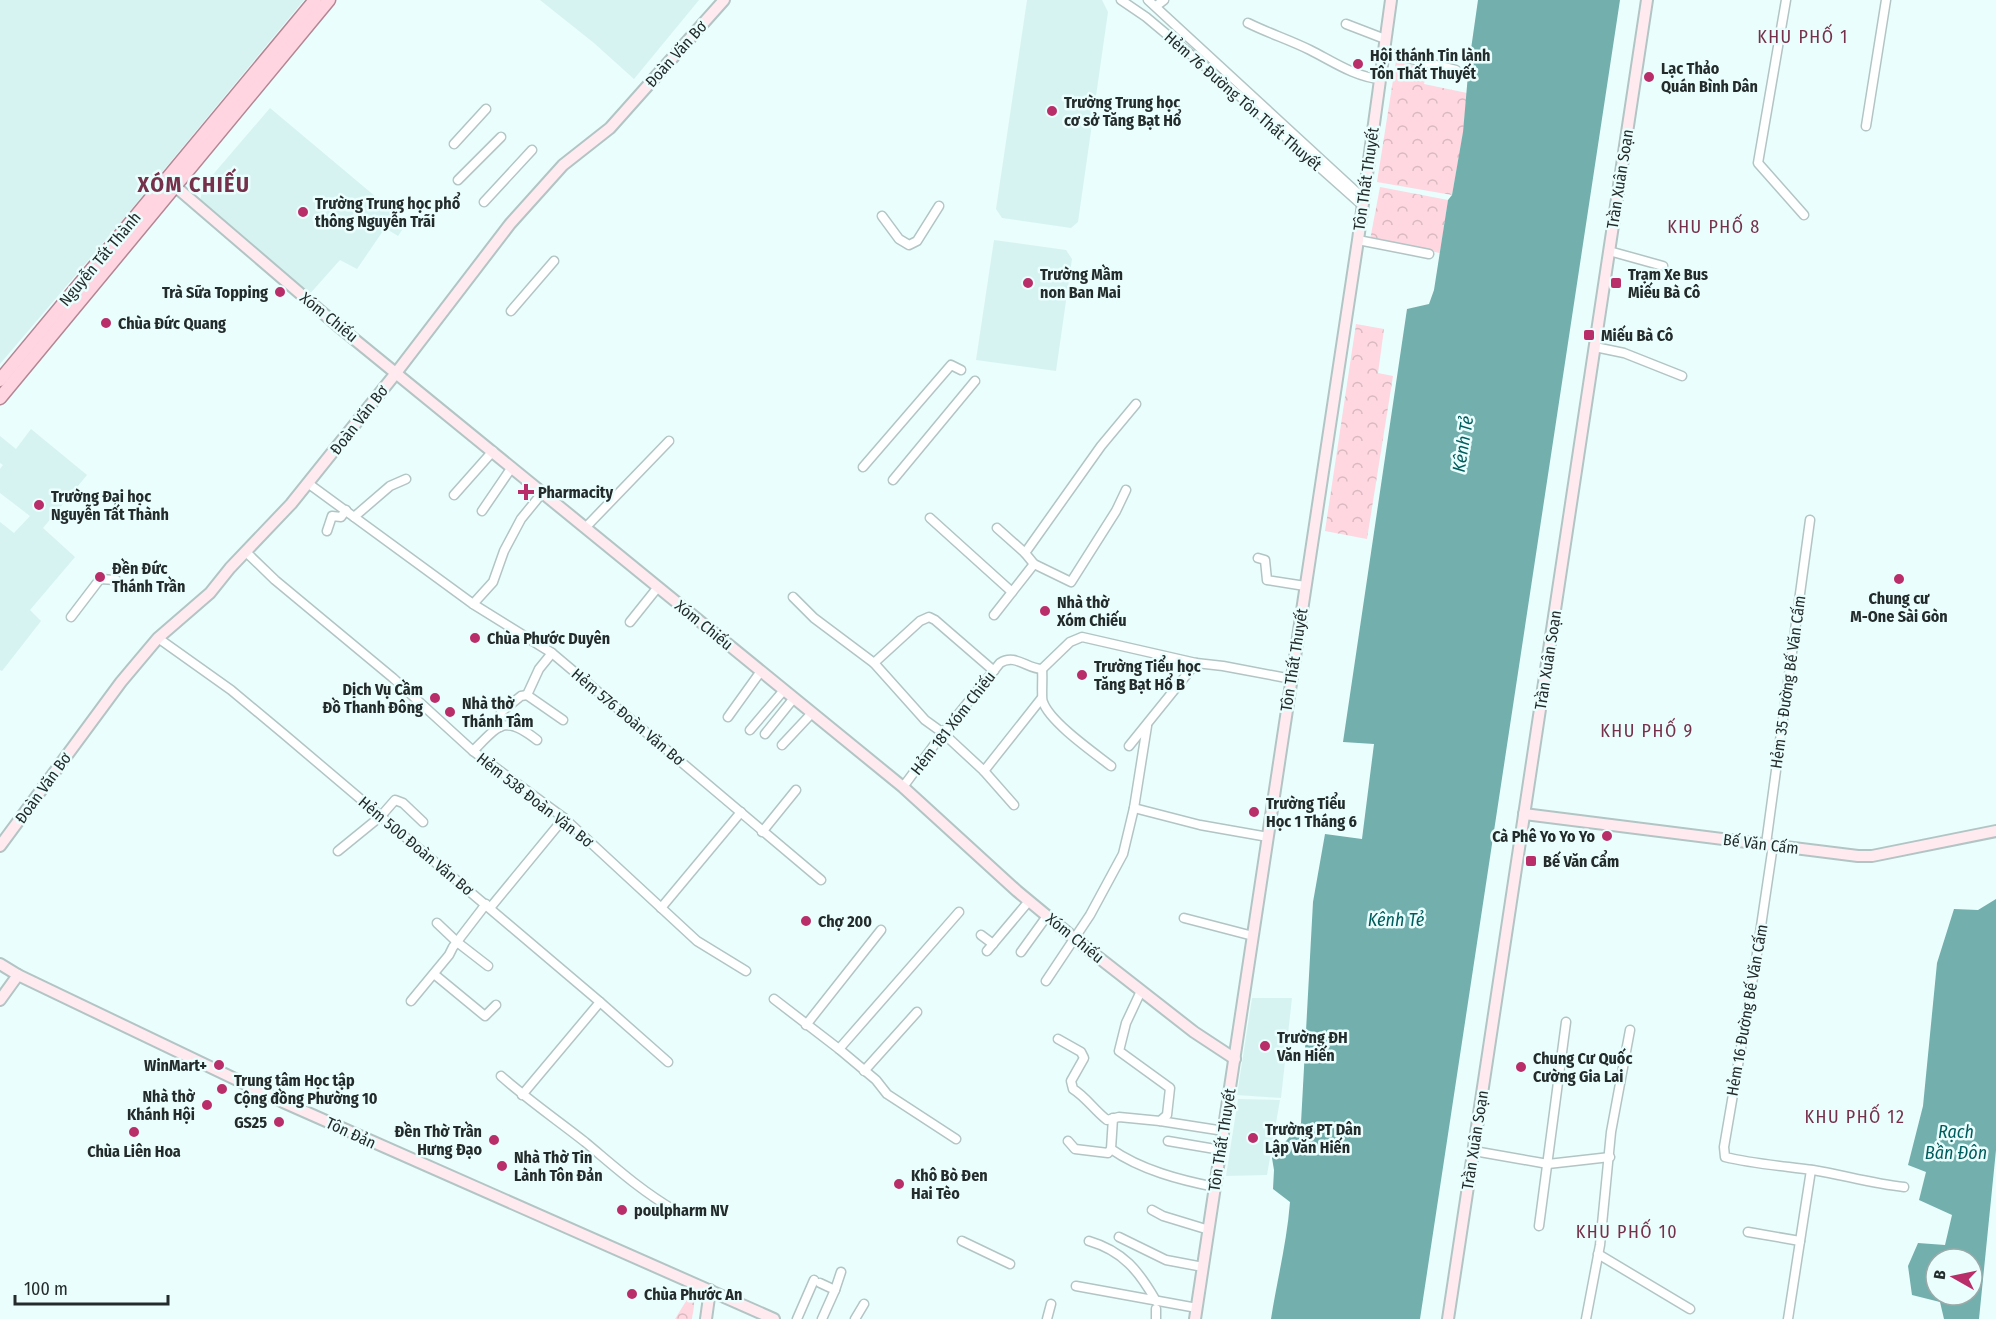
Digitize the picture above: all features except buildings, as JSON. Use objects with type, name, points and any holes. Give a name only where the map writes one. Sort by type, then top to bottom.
[{"type":"main road","name":"Nguyễn Tất Thành","points":[[0,398],[315,0]]},
{"type":"main road","points":[[171,183],[254,91],[329,0]]},
{"type":"main road","name":"Nguyễn Tất Thành","points":[[0,380],[171,183]]},
{"type":"street","name":"Đoàn Văn Bơ","points":[[0,846],[121,682],[158,638],[210,593],[230,568],[309,484],[510,224],[563,165],[610,128],[724,0]]},
{"type":"street","name":"Hẻm 76 Đường Tôn Thất Thuyết","points":[[1121,0],[1146,16],[1363,202]]},
{"type":"street","points":[[1152,3],[1164,0]]},
{"type":"street","name":"Tôn Thất Thuyết","points":[[1196,1313],[1358,240],[1391,0]]},
{"type":"street","name":"Trần Xuân Soạn","points":[[1448,1319],[1647,0]]},
{"type":"street","points":[[1786,0],[1758,163],[1804,215]]},
{"type":"street","points":[[1866,126],[1886,0]]},
{"type":"street","points":[[1152,3],[1363,202]]},
{"type":"street","points":[[1248,23],[1371,79],[1380,79]]},
{"type":"street","points":[[1346,24],[1385,39]]},
{"type":"street","points":[[1383,52],[1456,70]]},
{"type":"street","points":[[454,144],[486,109]]},
{"type":"street","points":[[458,180],[501,137]]},
{"type":"street","points":[[484,202],[532,150]]},
{"type":"street","name":"Xóm Chiếu","points":[[171,183],[338,326],[903,788],[1047,916],[1194,1032],[1235,1059]]},
{"type":"street","points":[[882,216],[899,240],[909,245],[917,241],[939,206]]},
{"type":"street","points":[[1358,240],[1429,254]]},
{"type":"street","points":[[1609,251],[1663,266]]},
{"type":"street","points":[[511,311],[554,261]]},
{"type":"street","points":[[1594,347],[1624,353],[1682,376]]},
{"type":"street","points":[[863,467],[951,365],[961,370]]},
{"type":"street","points":[[893,480],[975,381]]},
{"type":"street","points":[[1025,553],[1101,446],[1136,404]]},
{"type":"street","points":[[586,527],[669,441]]},
{"type":"street","points":[[454,495],[493,451]]},
{"type":"street","points":[[482,511],[512,467]]},
{"type":"street","points":[[354,517],[390,486],[406,479]]},
{"type":"street","name":"Hẻm 576 Đoàn Văn Bơ","points":[[309,484],[473,604],[552,653],[821,880]]},
{"type":"street","points":[[997,528],[1034,564],[1071,582],[1116,511],[1126,490]]},
{"type":"street","points":[[473,604],[493,582],[504,551],[521,519],[543,492]]},
{"type":"street","points":[[327,531],[332,516],[341,517],[346,510]]},
{"type":"street","points":[[930,518],[1012,592]]},
{"type":"street","name":"Hẻm 35 Đường Bế Văn Cấm","points":[[1769,845],[1810,520]]},
{"type":"street","name":"Hẻm 538 Đoàn Văn Bơ","points":[[246,552],[275,580],[393,678],[473,751],[564,818],[697,941],[746,971]]},
{"type":"street","points":[[1258,558],[1265,560],[1267,580],[1305,586]]},
{"type":"street","points":[[994,615],[1034,564]]},
{"type":"street","points":[[71,617],[100,579],[116,580]]},
{"type":"street","points":[[630,622],[658,587]]},
{"type":"street","points":[[793,597],[814,618],[874,663],[926,720],[984,771],[1014,805]]},
{"type":"street","points":[[874,663],[920,621],[929,617],[994,671]]},
{"type":"street","points":[[984,771],[1041,699],[1044,686],[1042,669],[1070,642],[1082,637],[1196,663],[1292,679]]},
{"type":"street","name":"Hẻm 500 Đoàn Văn Bơ","points":[[158,638],[231,690],[488,906],[668,1062]]},
{"type":"street","points":[[527,695],[540,669],[552,653]]},
{"type":"street","name":"Hẻm 181 Xóm Chiếu","points":[[903,788],[943,733],[1005,660],[1016,660],[1030,668],[1042,669]]},
{"type":"street","points":[[1129,746],[1196,663]]},
{"type":"street","points":[[728,717],[761,671]]},
{"type":"street","points":[[750,730],[784,690]]},
{"type":"street","points":[[500,727],[501,712],[521,696],[527,695],[563,720]]},
{"type":"street","points":[[765,734],[794,698]]},
{"type":"street","points":[[1041,699],[1046,709],[1064,728],[1111,766]]},
{"type":"street","points":[[782,745],[812,713]]},
{"type":"street","points":[[473,751],[495,729],[507,724],[520,727],[537,740]]},
{"type":"street","points":[[1046,981],[1111,881],[1123,854],[1134,808],[1147,726]]},
{"type":"street","points":[[762,832],[796,790]]},
{"type":"street","points":[[338,851],[381,816],[396,800],[403,803],[423,822]]},
{"type":"street","points":[[1134,808],[1200,825],[1268,837]]},
{"type":"street","points":[[661,908],[741,812]]},
{"type":"street","name":"Bế Văn Cấm","points":[[1524,814],[1858,856],[1872,856],[1996,831]]},
{"type":"street","points":[[411,1001],[457,942],[564,818]]},
{"type":"street","name":"Hẻm 16 Đường Bế Văn Cấm","points":[[1769,845],[1756,960],[1724,1147],[1725,1157],[1743,1162],[1811,1170]]},
{"type":"street","points":[[981,935],[990,947],[1029,901]]},
{"type":"street","points":[[839,1049],[959,912]]},
{"type":"street","points":[[1021,952],[1047,916]]},
{"type":"street","points":[[1184,918],[1253,936]]},
{"type":"street","points":[[437,923],[488,966]]},
{"type":"street","points":[[806,1025],[881,930]]},
{"type":"street","name":"Tôn Đản","points":[[0,964],[18,975],[283,1102],[710,1290],[768,1318]]},
{"type":"street","points":[[434,974],[485,1016],[496,1005]]},
{"type":"street","points":[[0,1000],[18,975]]},
{"type":"street","points":[[1141,991],[1126,1023],[1119,1051],[1170,1088],[1167,1115],[1160,1121]]},
{"type":"street","points":[[774,999],[876,1080],[887,1094],[956,1139]]},
{"type":"street","points":[[522,1095],[600,1002]]},
{"type":"street","points":[[864,1071],[916,1012]]},
{"type":"street","points":[[1539,1226],[1566,1022]]},
{"type":"street","points":[[1586,1319],[1598,1254],[1611,1132],[1630,1030]]},
{"type":"street","points":[[1058,1039],[1081,1052],[1084,1058],[1071,1081],[1073,1089],[1083,1095],[1097,1113],[1107,1120],[1119,1117],[1224,1131]]},
{"type":"street","points":[[501,1076],[644,1192],[674,1210]]},
{"type":"street","points":[[1068,1141],[1075,1149],[1108,1153],[1111,1149],[1113,1118]]},
{"type":"street","points":[[1167,1141],[1221,1149]]},
{"type":"street","points":[[1111,1149],[1124,1158],[1179,1180],[1215,1187]]},
{"type":"street","points":[[1474,1151],[1548,1164],[1610,1157]]},
{"type":"street","points":[[1788,1319],[1811,1170],[1888,1186],[1904,1187]]},
{"type":"street","points":[[1152,1210],[1163,1216],[1209,1230]]},
{"type":"street","points":[[1748,1232],[1800,1241]]},
{"type":"street","points":[[1119,1237],[1166,1260],[1203,1267]]},
{"type":"street","points":[[962,1241],[1010,1264]]},
{"type":"street","points":[[1089,1241],[1106,1246],[1128,1261],[1156,1305],[1156,1319]]},
{"type":"street","points":[[1598,1254],[1690,1309]]},
{"type":"street","points":[[822,1319],[841,1272]]},
{"type":"street","points":[[797,1319],[817,1281],[835,1290]]},
{"type":"street","points":[[1076,1286],[1196,1313]]},
{"type":"street","points":[[706,1319],[710,1290]]},
{"type":"street","points":[[855,1319],[864,1304]]},
{"type":"street","points":[[1047,1319],[1051,1304]]},
{"type":"shaded area","points":[[0,0],[304,0],[0,364]]},
{"type":"shaded area","points":[[540,0],[699,0],[634,79],[594,43]]},
{"type":"shaded area","name":"Trường Trung học cơ sở Tăng Bạt Hổ","points":[[1027,0],[1102,0],[1108,12],[1078,222],[1071,228],[1002,218],[996,209]]},
{"type":"shaded area","name":"Trường Trung học phổ thông Nguyễn Trãi","points":[[270,108],[407,223],[398,236],[385,228],[357,269],[340,260],[307,297],[200,200],[204,185]]},
{"type":"shaded area","name":"Trường Mầm non Ban Mai","points":[[994,240],[1066,250],[1072,259],[1056,371],[976,360]]},
{"type":"shaded area","points":[[31,429],[87,475],[43,528],[75,557],[30,610],[41,621],[2,671],[0,670],[0,522],[14,533],[30,516],[0,493],[0,469],[3,465],[0,463],[0,436],[16,449]]},
{"type":"shaded area","name":"Trường ĐH Văn Hiến","points":[[1252,998],[1292,998],[1281,1098],[1237,1095]]},
{"type":"shaded area","name":"Trường PT Dân Lập Văn Hiến","points":[[1238,1099],[1280,1100],[1267,1175],[1226,1176]]},
{"type":"green space","points":[[1396,61],[1427,69],[1424,84],[1467,93],[1463,134],[1452,195],[1377,182]]},
{"type":"green space","points":[[1380,187],[1448,200],[1440,253],[1370,240]]},
{"type":"green space","points":[[1356,324],[1384,329],[1378,373],[1393,376],[1367,539],[1325,531]]},
{"type":"green space","points":[[691,1293],[694,1302],[692,1319],[675,1319]]},
{"type":"water","name":"Kênh Tẻ","points":[[1478,0],[1620,0],[1420,1319],[1271,1319],[1290,1202],[1273,1189],[1272,1158],[1301,1123],[1313,902],[1325,834],[1362,839],[1374,744],[1343,742],[1407,309],[1429,304],[1434,290],[1448,200],[1452,195],[1463,132],[1469,63]]},
{"type":"water","name":"Rạch Bần Đôn","points":[[1996,899],[1996,1150],[1984,1269],[1984,1247],[1924,1247],[1924,1298],[1912,1295],[1908,1266],[1918,1243],[1945,1245],[1952,1215],[1919,1200],[1926,1172],[1908,1165],[1923,1106],[1937,963],[1954,909],[1978,910]]},
{"type":"water","name":"Rạch Bần Đôn","points":[[1941,1307],[1980,1307],[1979,1319],[1944,1319]]},
{"type":"place","name":"Hội thánh Tin lành Tôn Thất Thuyết","points":[[1358,64]]},
{"type":"place","name":"Lạc Thảo Quán Bình Dân","points":[[1649,77]]},
{"type":"place","name":"Trường Trung học cơ sở Tăng Bạt Hổ","points":[[1052,111]]},
{"type":"place","name":"Trường Trung học phổ thông Nguyễn Trãi","points":[[303,212]]},
{"type":"place","name":"Trường Mầm non Ban Mai","points":[[1028,283]]},
{"type":"place","name":"Trạm Xe Bus Miếu Bà Cô","points":[[1616,283]]},
{"type":"place","name":"Trà Sữa Topping","points":[[280,292]]},
{"type":"place","name":"Chùa Đức Quang","points":[[106,323]]},
{"type":"place","name":"Miếu Bà Cô","points":[[1589,335]]},
{"type":"place","name":"Pharmacity","points":[[526,492]]},
{"type":"place","name":"Trường Đại học Nguyễn Tất Thành","points":[[39,505]]},
{"type":"place","name":"Đền Đức Thánh Trần","points":[[100,577]]},
{"type":"place","name":"Chung cư M-One Sài Gòn","points":[[1899,579]]},
{"type":"place","name":"Nhà thờ Xóm Chiếu","points":[[1045,611]]},
{"type":"place","name":"Chùa Phước Duyên","points":[[475,638]]},
{"type":"place","name":"Trường Tiểu học Tăng Bạt Hổ B","points":[[1082,675]]},
{"type":"place","name":"Dịch Vụ Cầm Đồ Thanh Đông","points":[[435,698]]},
{"type":"place","name":"Nhà thờ Thánh Tâm","points":[[450,712]]},
{"type":"place","name":"Trường Tiểu Học 1 Tháng 6","points":[[1254,812]]},
{"type":"place","name":"Cà Phê Yo Yo Yo","points":[[1607,836]]},
{"type":"place","name":"Bế Văn Cẩm","points":[[1531,861]]},
{"type":"place","name":"Chợ 200","points":[[806,921]]},
{"type":"place","name":"Trường ĐH Văn Hiến","points":[[1265,1046]]},
{"type":"place","name":"WinMart+","points":[[219,1065]]},
{"type":"place","name":"Chung Cư Quốc Cường Gia Lai","points":[[1521,1067]]},
{"type":"place","name":"Trung tâm Học tập Cộng đồng Phường 10","points":[[222,1089]]},
{"type":"place","name":"Nhà thờ Khánh Hội","points":[[207,1105]]},
{"type":"place","name":"GS25","points":[[279,1122]]},
{"type":"place","name":"Chùa Liên Hoa","points":[[134,1132]]},
{"type":"place","name":"Trường PT Dân Lập Văn Hiến","points":[[1253,1138]]},
{"type":"place","name":"Đền Thờ Trần Hưng Đạo","points":[[494,1140]]},
{"type":"place","name":"Nhà Thờ Tin Lành Tôn Đản","points":[[502,1166]]},
{"type":"place","name":"Khô Bò Đen Hai Tèo","points":[[899,1184]]},
{"type":"place","name":"poulpharm NV","points":[[622,1210]]},
{"type":"place","name":"Chùa Phước An","points":[[632,1294]]},
{"type":"district","name":"KHU PHỐ 1","points":[[1803,37]]},
{"type":"district","name":"XÓM CHIẾU","points":[[194,184]]},
{"type":"district","name":"KHU PHỐ 8","points":[[1714,227]]},
{"type":"district","name":"KHU PHỐ 9","points":[[1647,731]]},
{"type":"district","name":"KHU PHỐ 12","points":[[1855,1117]]},
{"type":"district","name":"KHU PHỐ 10","points":[[1627,1232]]}]
